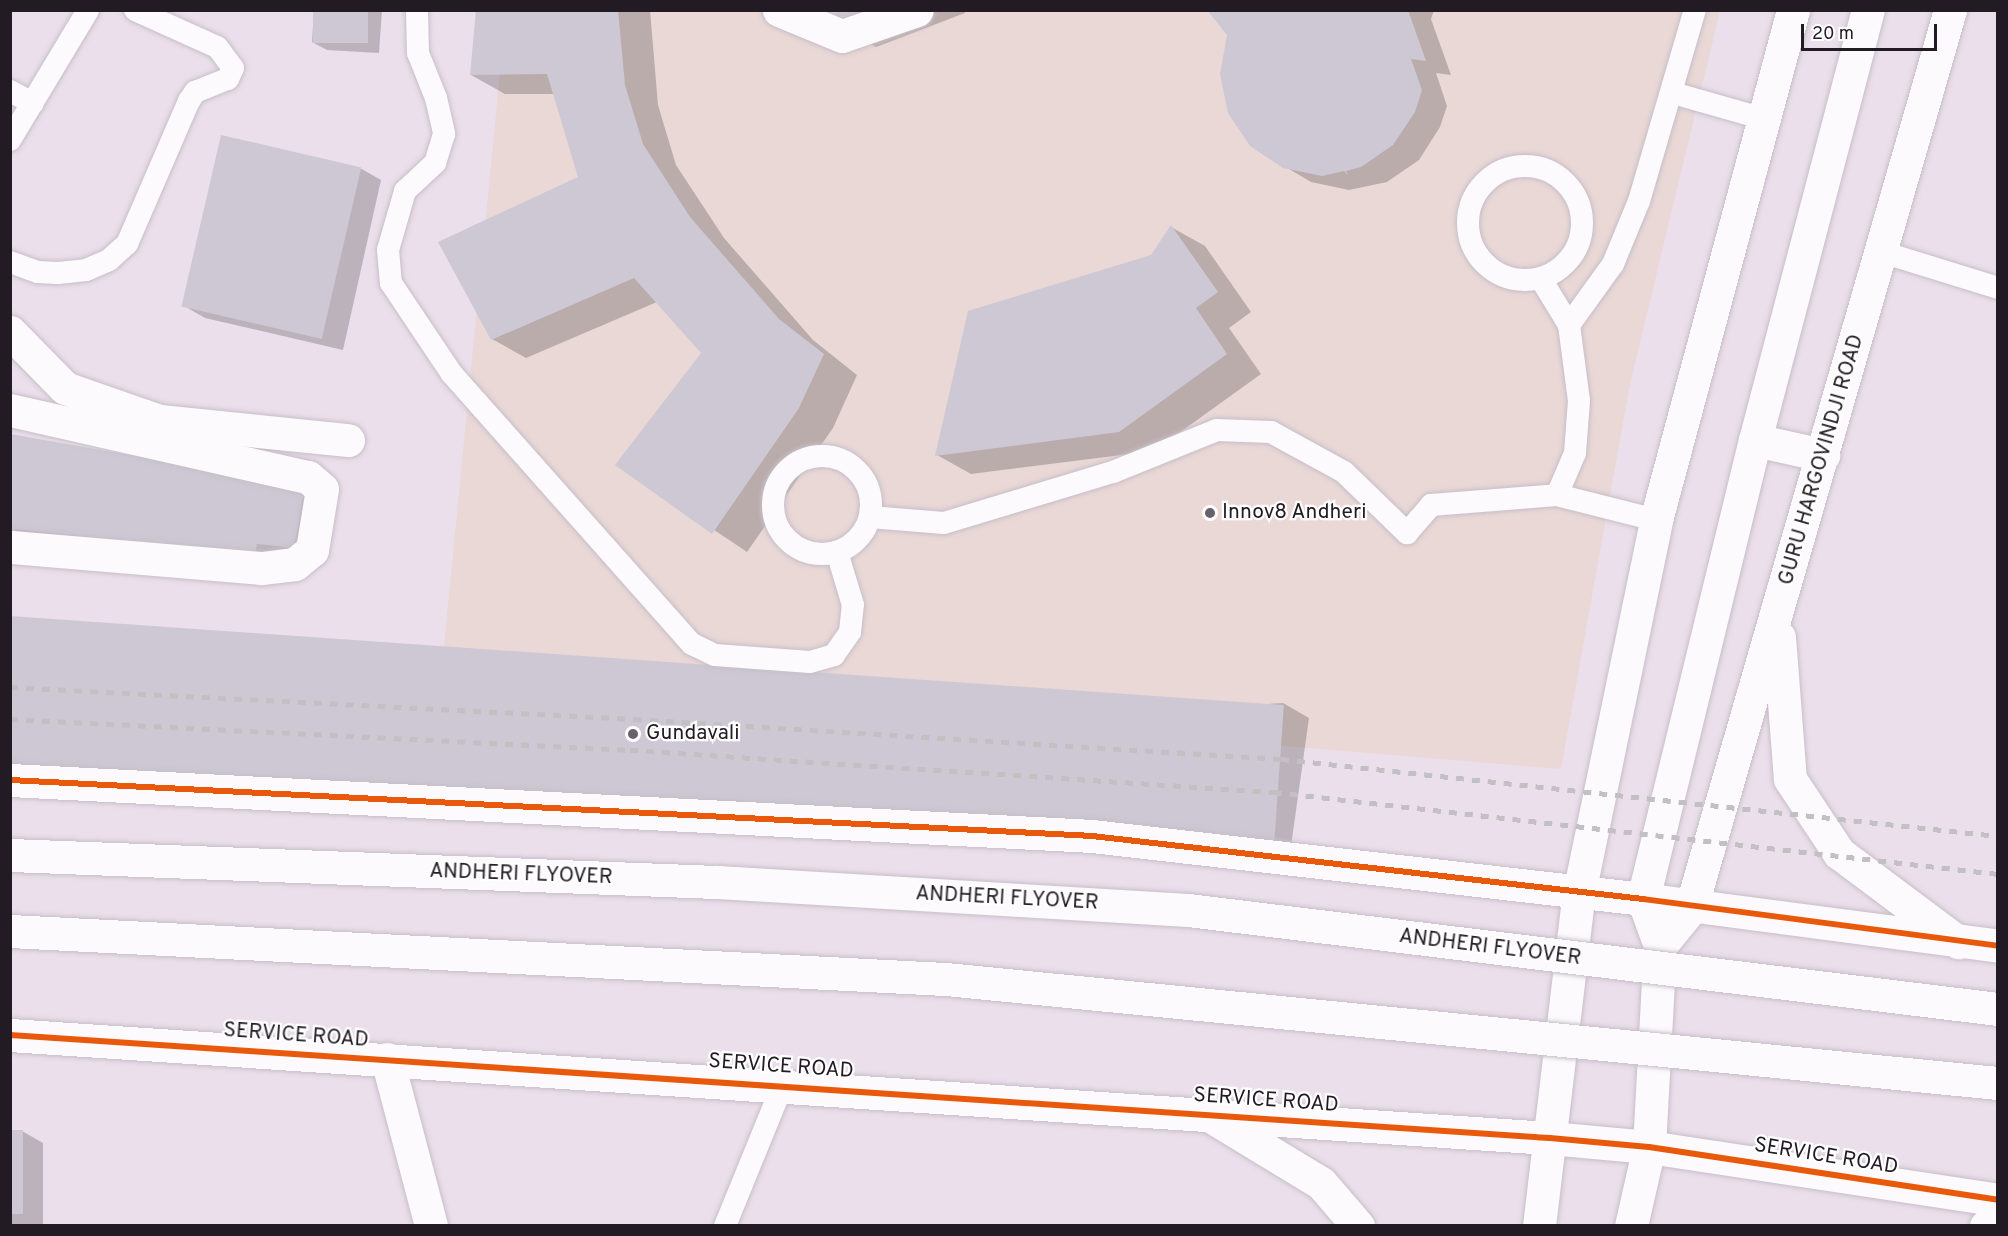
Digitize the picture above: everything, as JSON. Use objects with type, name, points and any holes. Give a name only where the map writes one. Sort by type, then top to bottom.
[{"type":"main road","points":[[788,12],[842,36],[917,10]]},
{"type":"main road","points":[[1539,1226],[1579,893],[1656,520],[1793,10]]},
{"type":"main road","points":[[1631,1226],[1649,1147],[1660,946],[1643,899],[1755,440],[1868,10]]},
{"type":"main road","name":"GURU HARGOVINDJI ROAD","points":[[1691,908],[1778,617],[1950,10]]},
{"type":"main road","points":[[10,332],[65,388],[160,421],[348,440]]},
{"type":"main road","points":[[10,410],[308,477],[322,489],[312,550],[295,564],[261,568],[10,547]]},
{"type":"main road","points":[[1755,440],[1823,455]]},
{"type":"main road","points":[[1778,617],[1790,779],[1839,853],[1958,942]]},
{"type":"main road","points":[[10,780],[1092,836],[1643,899],[1691,908],[1998,946]]},
{"type":"main road","name":"ANDHERI FLYOVER","points":[[10,855],[717,882],[1188,910],[1998,1009]]},
{"type":"main road","points":[[1660,946],[1691,908]]},
{"type":"main road","points":[[10,931],[946,979],[1998,1083]]},
{"type":"main road","name":"SERVICE ROAD","points":[[10,1035],[783,1084],[1550,1138],[1649,1147],[1998,1200]]},
{"type":"main road","points":[[387,1059],[431,1226]]},
{"type":"main road","points":[[1206,1113],[1321,1183],[1358,1226]]},
{"type":"main road","points":[[1986,1226],[1998,1223]]},
{"type":"lane","points":[[10,140],[88,10]]},
{"type":"lane","points":[[10,262],[37,272],[58,273],[86,270],[109,260],[127,244],[189,101],[195,92],[228,79],[233,68],[217,47],[135,10]]},
{"type":"lane","points":[[417,10],[418,53],[436,98],[444,134],[435,163],[405,191],[388,250],[391,283],[452,374],[692,644],[715,655],[810,662],[834,655],[850,632],[853,606],[837,552]]},
{"type":"lane","points":[[1569,325],[1613,264],[1639,201],[1673,93],[1695,10]]},
{"type":"lane","points":[[10,91],[33,103]]},
{"type":"lane","points":[[1673,93],[1764,118]]},
{"type":"lane","points":[[1518,165],[1546,170],[1569,186],[1579,202],[1582,221],[1580,240],[1571,256],[1558,270],[1541,279],[1522,281],[1487,267],[1468,234],[1473,197],[1485,182],[1518,165]]},
{"type":"lane","points":[[1882,252],[1998,288]]},
{"type":"lane","points":[[1541,279],[1569,325],[1579,401],[1575,453],[1557,495]]},
{"type":"lane","points":[[870,516],[944,523],[1113,472],[1217,429],[1271,432],[1282,438],[1344,472],[1407,533],[1431,506],[1557,495],[1656,520]]},
{"type":"lane","points":[[816,456],[845,461],[866,484],[870,516],[852,545],[837,552],[803,551],[788,542],[778,529],[773,496],[787,469],[816,456]]},
{"type":"lane","points":[[725,1226],[783,1084]]},
{"type":"shaded area","points":[[506,11],[1720,11],[1630,384],[1561,769],[441,677]]},
{"type":"building","points":[[313,10],[368,10],[368,43],[313,43]]},
{"type":"building","points":[[476,10],[618,10],[625,85],[643,144],[690,217],[779,319],[824,354],[799,408],[712,534],[615,465],[701,353],[634,278],[491,340],[438,242],[578,177],[547,74],[470,75]]},
{"type":"building","points":[[834,10],[887,10],[841,29]]},
{"type":"building","points":[[1207,10],[1408,10],[1426,61],[1411,59],[1422,90],[1415,112],[1393,145],[1361,167],[1346,171],[1348,175],[1344,171],[1322,176],[1283,168],[1250,146],[1228,113],[1220,74],[1227,35]]},
{"type":"building","points":[[221,135],[361,167],[322,339],[181,306]]},
{"type":"building","points":[[1171,225],[1218,292],[1196,308],[1227,354],[1119,432],[935,456],[968,311],[1151,255]]},
{"type":"building","points":[[10,434],[305,486],[294,548],[257,544],[255,555],[15,529],[16,540],[10,540]]},
{"type":"building","points":[[10,616],[1284,705],[1273,855],[10,766]]},
{"type":"building","points":[[10,1130],[23,1130],[23,1214],[10,1214]]},
{"type":"railway","points":[[10,687],[634,719],[1281,759],[1998,836]]},
{"type":"railway","points":[[10,719],[630,750],[1274,792],[1998,874]]},
{"type":"cycle path","points":[[10,780],[1092,836],[1643,899],[1998,946]]},
{"type":"cycle path","points":[[10,1035],[1550,1138],[1649,1147],[1998,1200]]},
{"type":"place","name":"Innov8 Andheri","points":[[1210,513]]},
{"type":"place","name":"Gundavali","points":[[633,734]]}]
